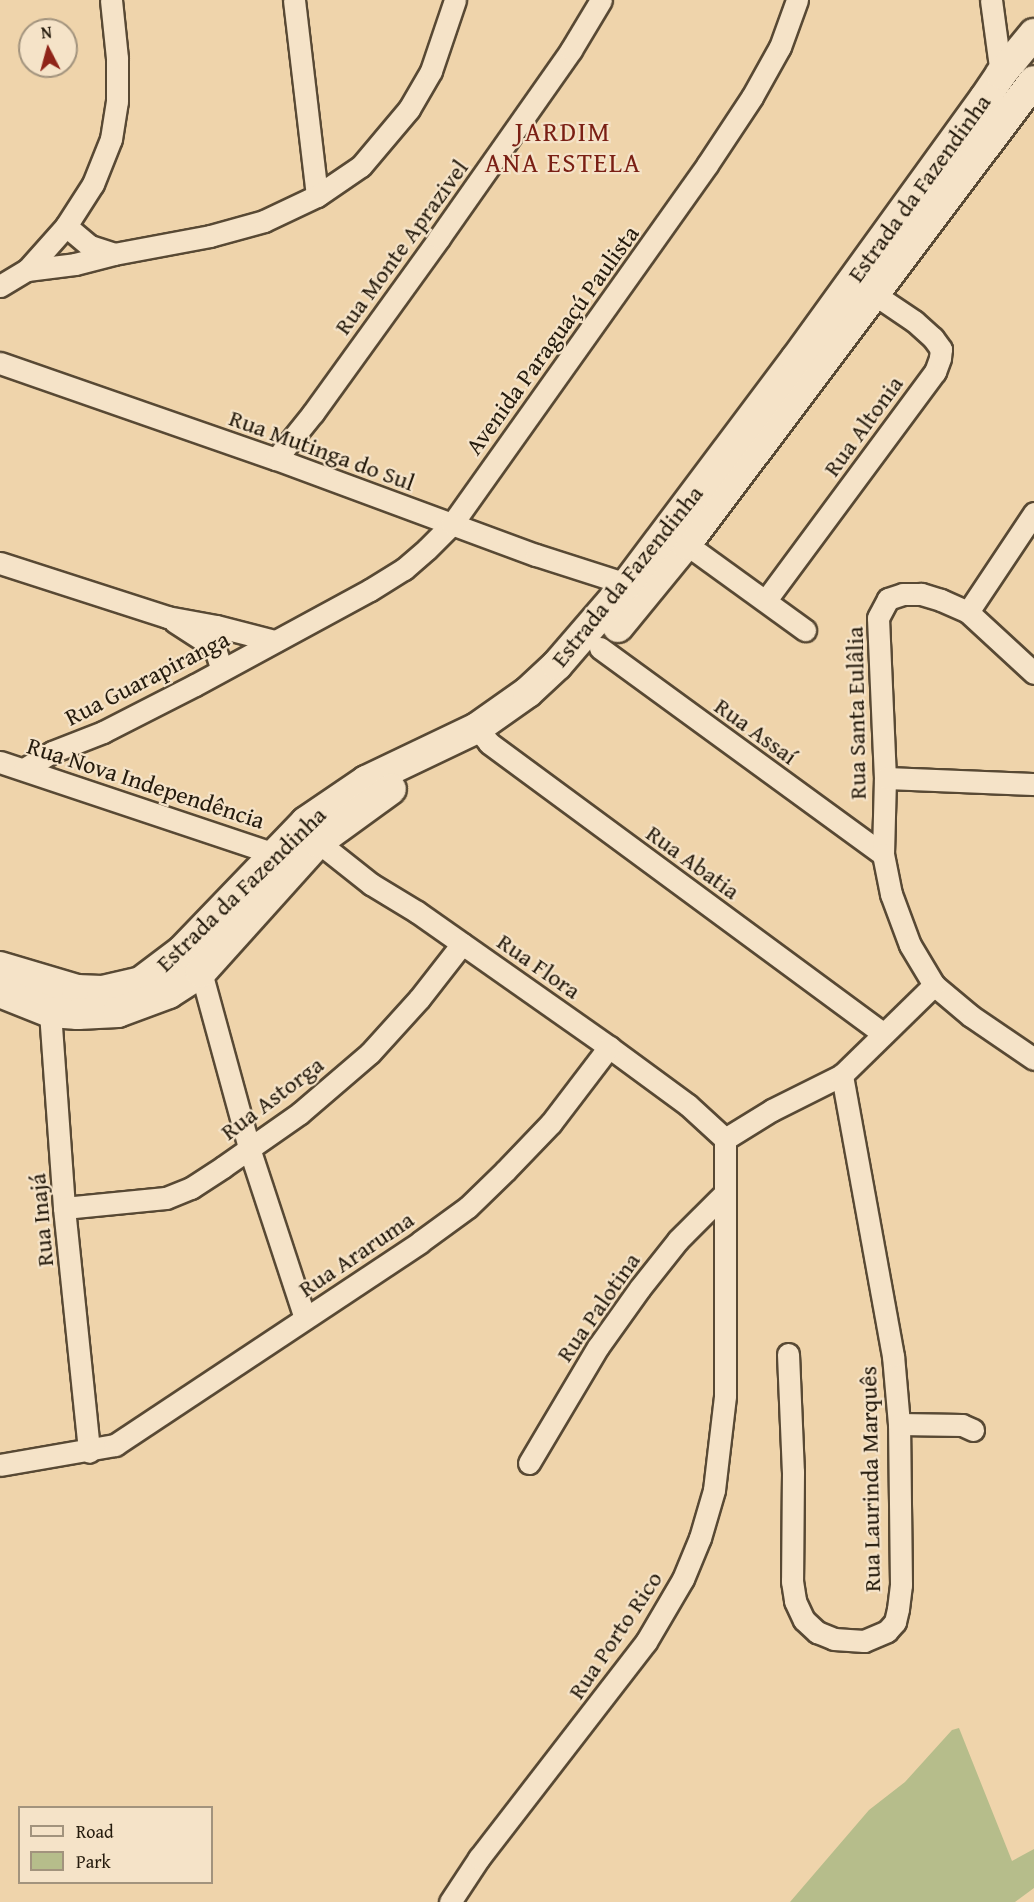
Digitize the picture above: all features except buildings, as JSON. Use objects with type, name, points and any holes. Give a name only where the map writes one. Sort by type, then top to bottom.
[{"type":"main road","name":"Estrada da Fazendinha","points":[[0,992],[55,998],[118,1012],[170,993],[201,972],[297,852],[306,822],[366,781],[483,735],[557,665],[627,584],[796,359],[986,98],[1000,74],[1034,34]]},
{"type":"main road","name":"Estrada da Fazendinha","points":[[0,967],[55,998],[77,990],[102,991],[141,982],[183,951],[297,852],[391,789],[483,735],[546,702],[600,648],[686,544],[1034,81]]},
{"type":"street","points":[[0,286],[27,270],[66,226],[93,184],[111,139],[117,101],[117,58],[111,0]]},
{"type":"street","points":[[294,0],[317,196]]},
{"type":"street","points":[[27,270],[75,264],[114,254],[160,248],[264,221],[317,196],[361,166],[409,109],[431,71],[455,0]]},
{"type":"street","name":"Rua Monte Aprazivel","points":[[276,459],[313,413],[439,238],[571,50],[601,0]]},
{"type":"street","name":"Avenida Paraguaçú Paulista","points":[[268,644],[370,590],[404,569],[452,524],[713,156],[752,97],[780,47],[797,0]]},
{"type":"street","points":[[991,0],[1000,74]]},
{"type":"street","points":[[66,226],[90,246],[114,254]]},
{"type":"street","name":"Rua Altonia","points":[[766,600],[935,372],[940,358],[941,349],[933,338],[914,321],[874,294]]},
{"type":"street","name":"Rua Mutinga do Sul","points":[[0,363],[276,459],[536,555],[627,584]]},
{"type":"street","points":[[968,612],[1034,513]]},
{"type":"street","points":[[686,544],[805,630]]},
{"type":"street","points":[[0,563],[167,617],[216,626],[268,644]]},
{"type":"street","name":"Rua Santa Eulâlia","points":[[1034,673],[968,612],[921,594],[903,594],[888,598],[878,618],[885,778],[883,854],[891,894],[910,945],[934,985],[971,1016],[1034,1059]]},
{"type":"street","points":[[167,617],[209,644],[216,652],[222,670]]},
{"type":"street","name":"Rua Guarapiranga","points":[[24,769],[52,752],[68,747],[222,670],[268,644]]},
{"type":"street","name":"Rua Assaí","points":[[600,648],[883,854]]},
{"type":"street","name":"Rua Abatia","points":[[483,735],[883,1034]]},
{"type":"street","points":[[60,781],[68,747]]},
{"type":"street","name":"Rua Nova Independência","points":[[0,762],[297,852]]},
{"type":"street","points":[[885,778],[1034,784]]},
{"type":"street","name":"Rua Flora","points":[[297,852],[371,884],[462,944],[688,1105],[725,1139]]},
{"type":"street","name":"Rua Astorga","points":[[64,1209],[166,1198],[191,1188],[300,1113],[370,1053],[419,999],[462,944]]},
{"type":"street","points":[[201,972],[249,1148],[305,1318]]},
{"type":"street","points":[[725,1139],[746,1125],[842,1075],[934,985]]},
{"type":"street","name":"Rua Inajá","points":[[55,998],[64,1209],[89,1452]]},
{"type":"street","name":"Rua Araruma","points":[[0,1465],[89,1452],[115,1445],[468,1207],[550,1123],[609,1047]]},
{"type":"street","name":"Rua Laurinda Marquês","points":[[788,1354],[794,1521],[792,1581],[795,1601],[804,1620],[817,1632],[834,1639],[864,1641],[887,1631],[895,1622],[901,1585],[899,1424],[893,1356],[842,1075]]},
{"type":"street","name":"Rua Porto Rico","points":[[450,1902],[479,1858],[646,1642],[683,1579],[700,1538],[714,1490],[725,1396],[727,1318],[725,1139]]},
{"type":"street","name":"Rua Palotina","points":[[529,1463],[598,1347],[639,1288],[678,1240],[724,1193]]},
{"type":"street","points":[[899,1424],[962,1425],[973,1430]]},
{"type":"green space","points":[[959,1728],[1012,1861],[1034,1849],[1034,1888],[1015,1902],[790,1902],[869,1810],[905,1782],[952,1730]]},
{"type":"district","name":"JARDIM ANA ESTELA","points":[[563,146]]}]
